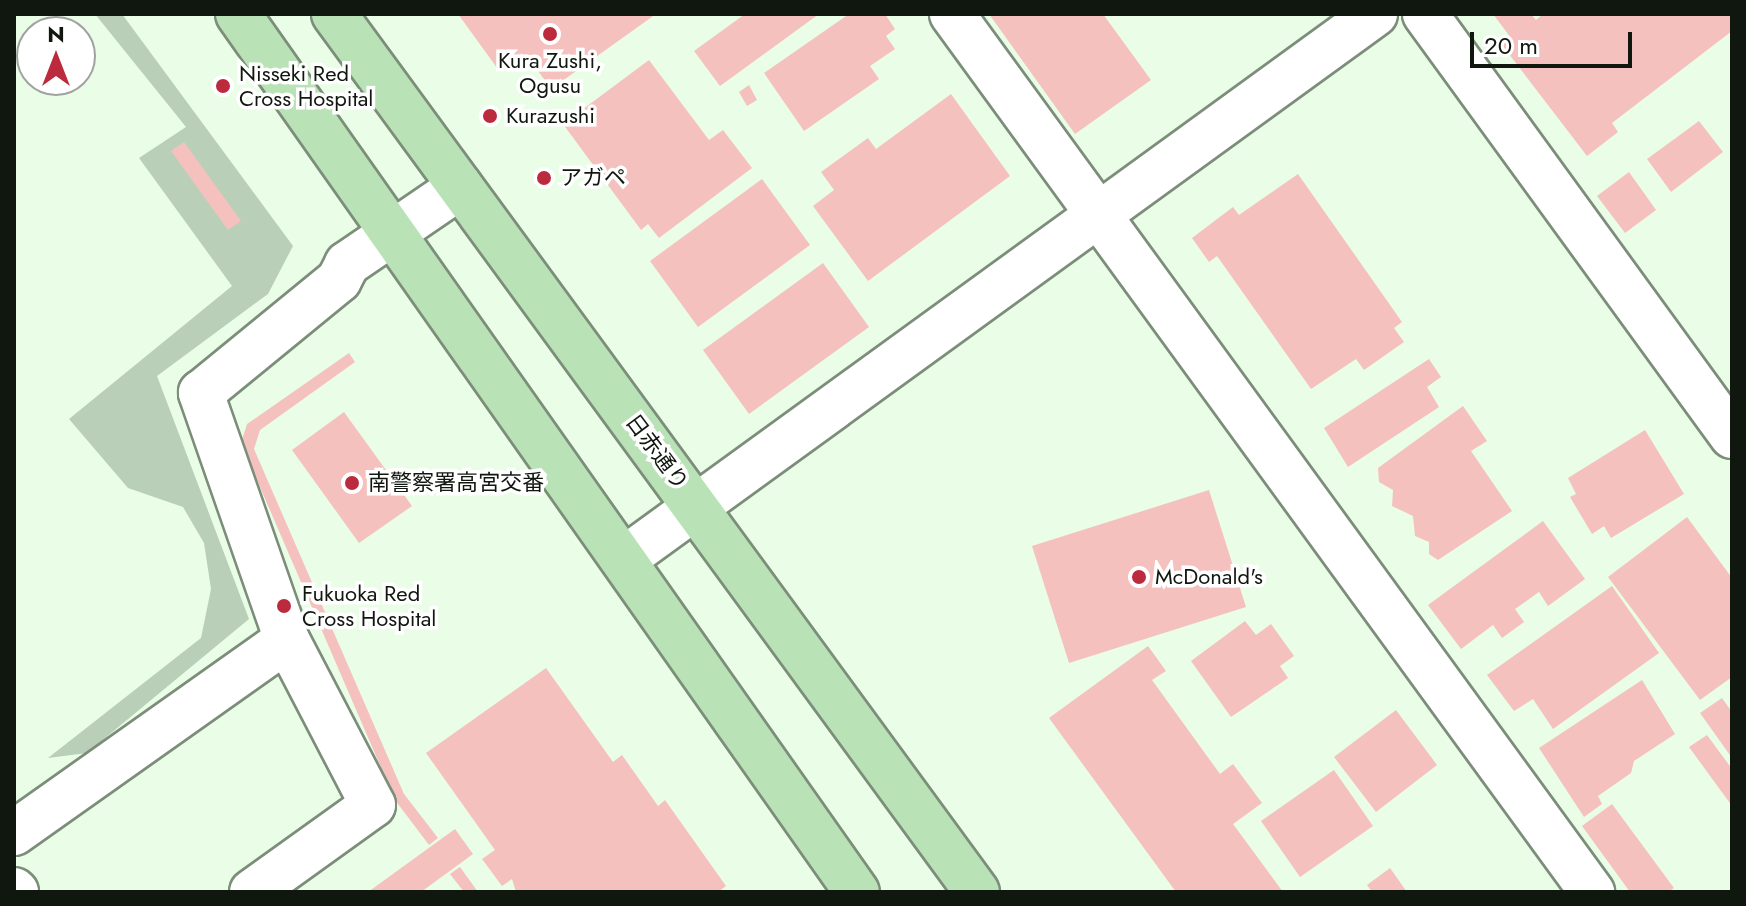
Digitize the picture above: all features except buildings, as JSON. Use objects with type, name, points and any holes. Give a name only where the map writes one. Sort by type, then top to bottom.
[{"type":"main road","points":[[238,14],[397,233],[857,892]]},
{"type":"main road","name":"日赤通り","points":[[334,14],[977,892]]},
{"type":"street","points":[[952,14],[1592,892]]},
{"type":"street","points":[[624,559],[695,503],[1099,216],[1375,14]]},
{"type":"street","points":[[1425,14],[1732,436]]},
{"type":"street","points":[[252,892],[373,805],[287,640],[201,393],[339,280],[347,264],[397,233],[460,187]]},
{"type":"street","points":[[20,816],[287,640]]},
{"type":"green space","points":[[95,14],[122,14],[293,246],[268,294],[157,376],[249,619],[87,753],[48,758],[201,638],[211,589],[204,543],[183,507],[128,488],[69,419],[232,286],[139,158],[186,127]]},
{"type":"place","name":"Kura Zushi, Ogusu","points":[[550,34]]},
{"type":"place","name":"Nisseki Red Cross Hospital","points":[[223,86]]},
{"type":"place","name":"Kurazushi","points":[[490,116]]},
{"type":"place","name":"アガペ","points":[[544,178]]},
{"type":"place","name":"南警察署高宮交番","points":[[352,483]]},
{"type":"place","name":"McDonald's","points":[[1139,577]]},
{"type":"place","name":"Fukuoka Red Cross Hospital","points":[[284,606]]}]
